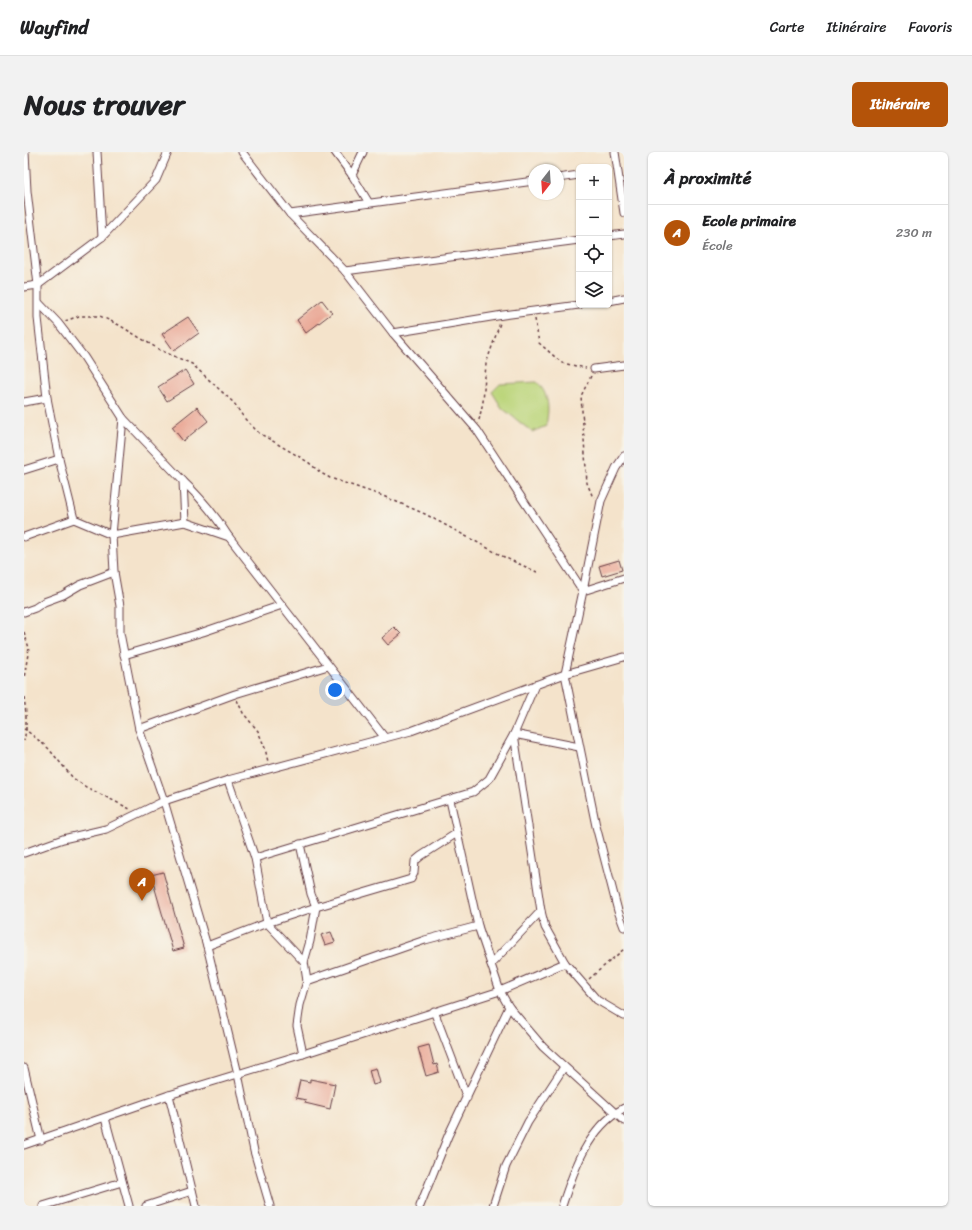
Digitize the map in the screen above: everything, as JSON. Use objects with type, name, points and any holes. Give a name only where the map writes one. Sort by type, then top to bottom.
[{"type":"street","points":[[25,152],[25,191],[38,285],[38,318],[48,398],[59,459],[74,519]]},
{"type":"street","points":[[97,152],[102,237]]},
{"type":"street","points":[[24,287],[38,285],[102,237],[156,180],[168,152]]},
{"type":"street","points":[[242,152],[290,214],[346,271],[393,333],[477,430],[583,591]]},
{"type":"street","points":[[335,152],[352,175],[369,203]]},
{"type":"street","points":[[352,175],[363,152]]},
{"type":"street","points":[[615,152],[624,213]]},
{"type":"street","points":[[612,171],[617,170]]},
{"type":"street","points":[[564,177],[576,175]]},
{"type":"street","points":[[290,214],[528,182]]},
{"type":"street","points":[[612,236],[624,234]]},
{"type":"street","points":[[346,271],[576,240]]},
{"type":"street","points":[[612,300],[624,298]]},
{"type":"street","points":[[39,303],[58,323],[84,357],[123,418],[196,493],[219,521],[328,666],[385,738]]},
{"type":"street","points":[[393,333],[503,315],[576,305]]},
{"type":"street","points":[[594,369],[624,365]]},
{"type":"street","points":[[24,402],[48,398]]},
{"type":"street","points":[[123,418],[112,535],[114,572],[120,606],[120,633],[124,655],[139,729],[164,801],[206,946],[238,1074],[254,1151],[270,1206]]},
{"type":"street","points":[[624,456],[616,468],[601,501],[565,674],[596,826],[621,909],[624,927]]},
{"type":"street","points":[[24,470],[59,459]]},
{"type":"street","points":[[183,481],[186,522]]},
{"type":"street","points":[[24,537],[74,519],[112,535],[186,522],[229,536]]},
{"type":"street","points":[[24,612],[63,595],[80,585],[114,572]]},
{"type":"street","points":[[583,591],[624,578]]},
{"type":"street","points":[[124,655],[203,632],[282,605]]},
{"type":"street","points":[[24,852],[63,839],[106,829],[164,801],[228,780],[270,770],[411,731],[565,674],[624,657]]},
{"type":"street","points":[[139,729],[235,694],[328,666]]},
{"type":"street","points":[[255,858],[473,792],[489,779],[514,734],[535,685]]},
{"type":"street","points":[[514,734],[579,747]]},
{"type":"street","points":[[514,734],[541,911],[545,927],[565,963],[597,1000],[624,1014]]},
{"type":"street","points":[[228,780],[255,858],[267,923],[304,962]]},
{"type":"street","points":[[450,800],[478,926],[500,991],[509,1007],[543,1047],[624,1121]]},
{"type":"street","points":[[206,946],[267,923],[411,879],[414,873],[415,862],[421,856],[457,833]]},
{"type":"street","points":[[300,844],[311,894],[316,907],[310,941],[304,962],[307,981],[300,1005],[297,1026],[303,1054]]},
{"type":"street","points":[[491,964],[541,911]]},
{"type":"street","points":[[307,981],[425,940],[478,926]]},
{"type":"street","points":[[24,1145],[169,1095],[500,991],[565,963]]},
{"type":"street","points":[[420,1206],[448,1136],[509,1007]]},
{"type":"street","points":[[434,1011],[467,1098]]},
{"type":"street","points":[[493,1206],[506,1166],[528,1122],[564,1067]]},
{"type":"street","points":[[24,1070],[41,1140]]},
{"type":"street","points":[[169,1095],[196,1206]]},
{"type":"street","points":[[562,1206],[573,1172],[592,1136],[615,1113],[624,1108]]},
{"type":"street","points":[[104,1118],[129,1206]]},
{"type":"street","points":[[43,1206],[122,1182]]},
{"type":"street","points":[[146,1206],[192,1191]]},
{"type":"path","points":[[534,311],[538,344],[562,363],[594,369],[581,396],[588,484],[592,495],[601,501]]},
{"type":"path","points":[[477,430],[483,402],[486,364],[503,315]]},
{"type":"path","points":[[58,323],[80,316],[100,316],[119,325],[160,350],[192,364],[234,403],[244,418],[259,433],[308,462],[321,473],[330,478],[383,496],[425,514],[506,558],[537,572]]},
{"type":"path","points":[[24,632],[29,648],[24,678]]},
{"type":"path","points":[[235,694],[243,713],[258,731],[265,748],[270,770]]},
{"type":"path","points":[[24,697],[26,713],[24,741]]},
{"type":"path","points":[[25,729],[48,748],[73,778],[86,787],[139,813]]},
{"type":"path","points":[[583,984],[624,949]]},
{"type":"green space","points":[[537,382],[544,392],[548,402],[548,414],[546,426],[532,432],[502,408],[492,392],[500,384]]},
{"type":"building","points":[[322,300],[332,313],[306,333],[297,320]]},
{"type":"building","points":[[188,317],[199,333],[174,351],[162,334]]},
{"type":"building","points":[[185,370],[194,384],[167,401],[158,387]]},
{"type":"building","points":[[197,407],[208,421],[183,441],[172,427]]},
{"type":"building","points":[[619,560],[622,570],[602,576],[599,566]]},
{"type":"building","points":[[394,627],[401,634],[388,645],[382,638]]},
{"type":"building","points":[[163,872],[184,948],[173,951],[151,875]]},
{"type":"building","points":[[331,932],[335,942],[325,945],[321,935]]},
{"type":"building","points":[[429,1045],[434,1065],[437,1064],[439,1072],[426,1076],[418,1048]]},
{"type":"building","points":[[376,1068],[380,1083],[373,1085],[369,1070]]},
{"type":"building","points":[[310,1079],[335,1084],[330,1109],[305,1103],[306,1100],[296,1098],[300,1080],[310,1082]]},
{"type":"place","name":"Ecole primaire","points":[[142,901]]}]
